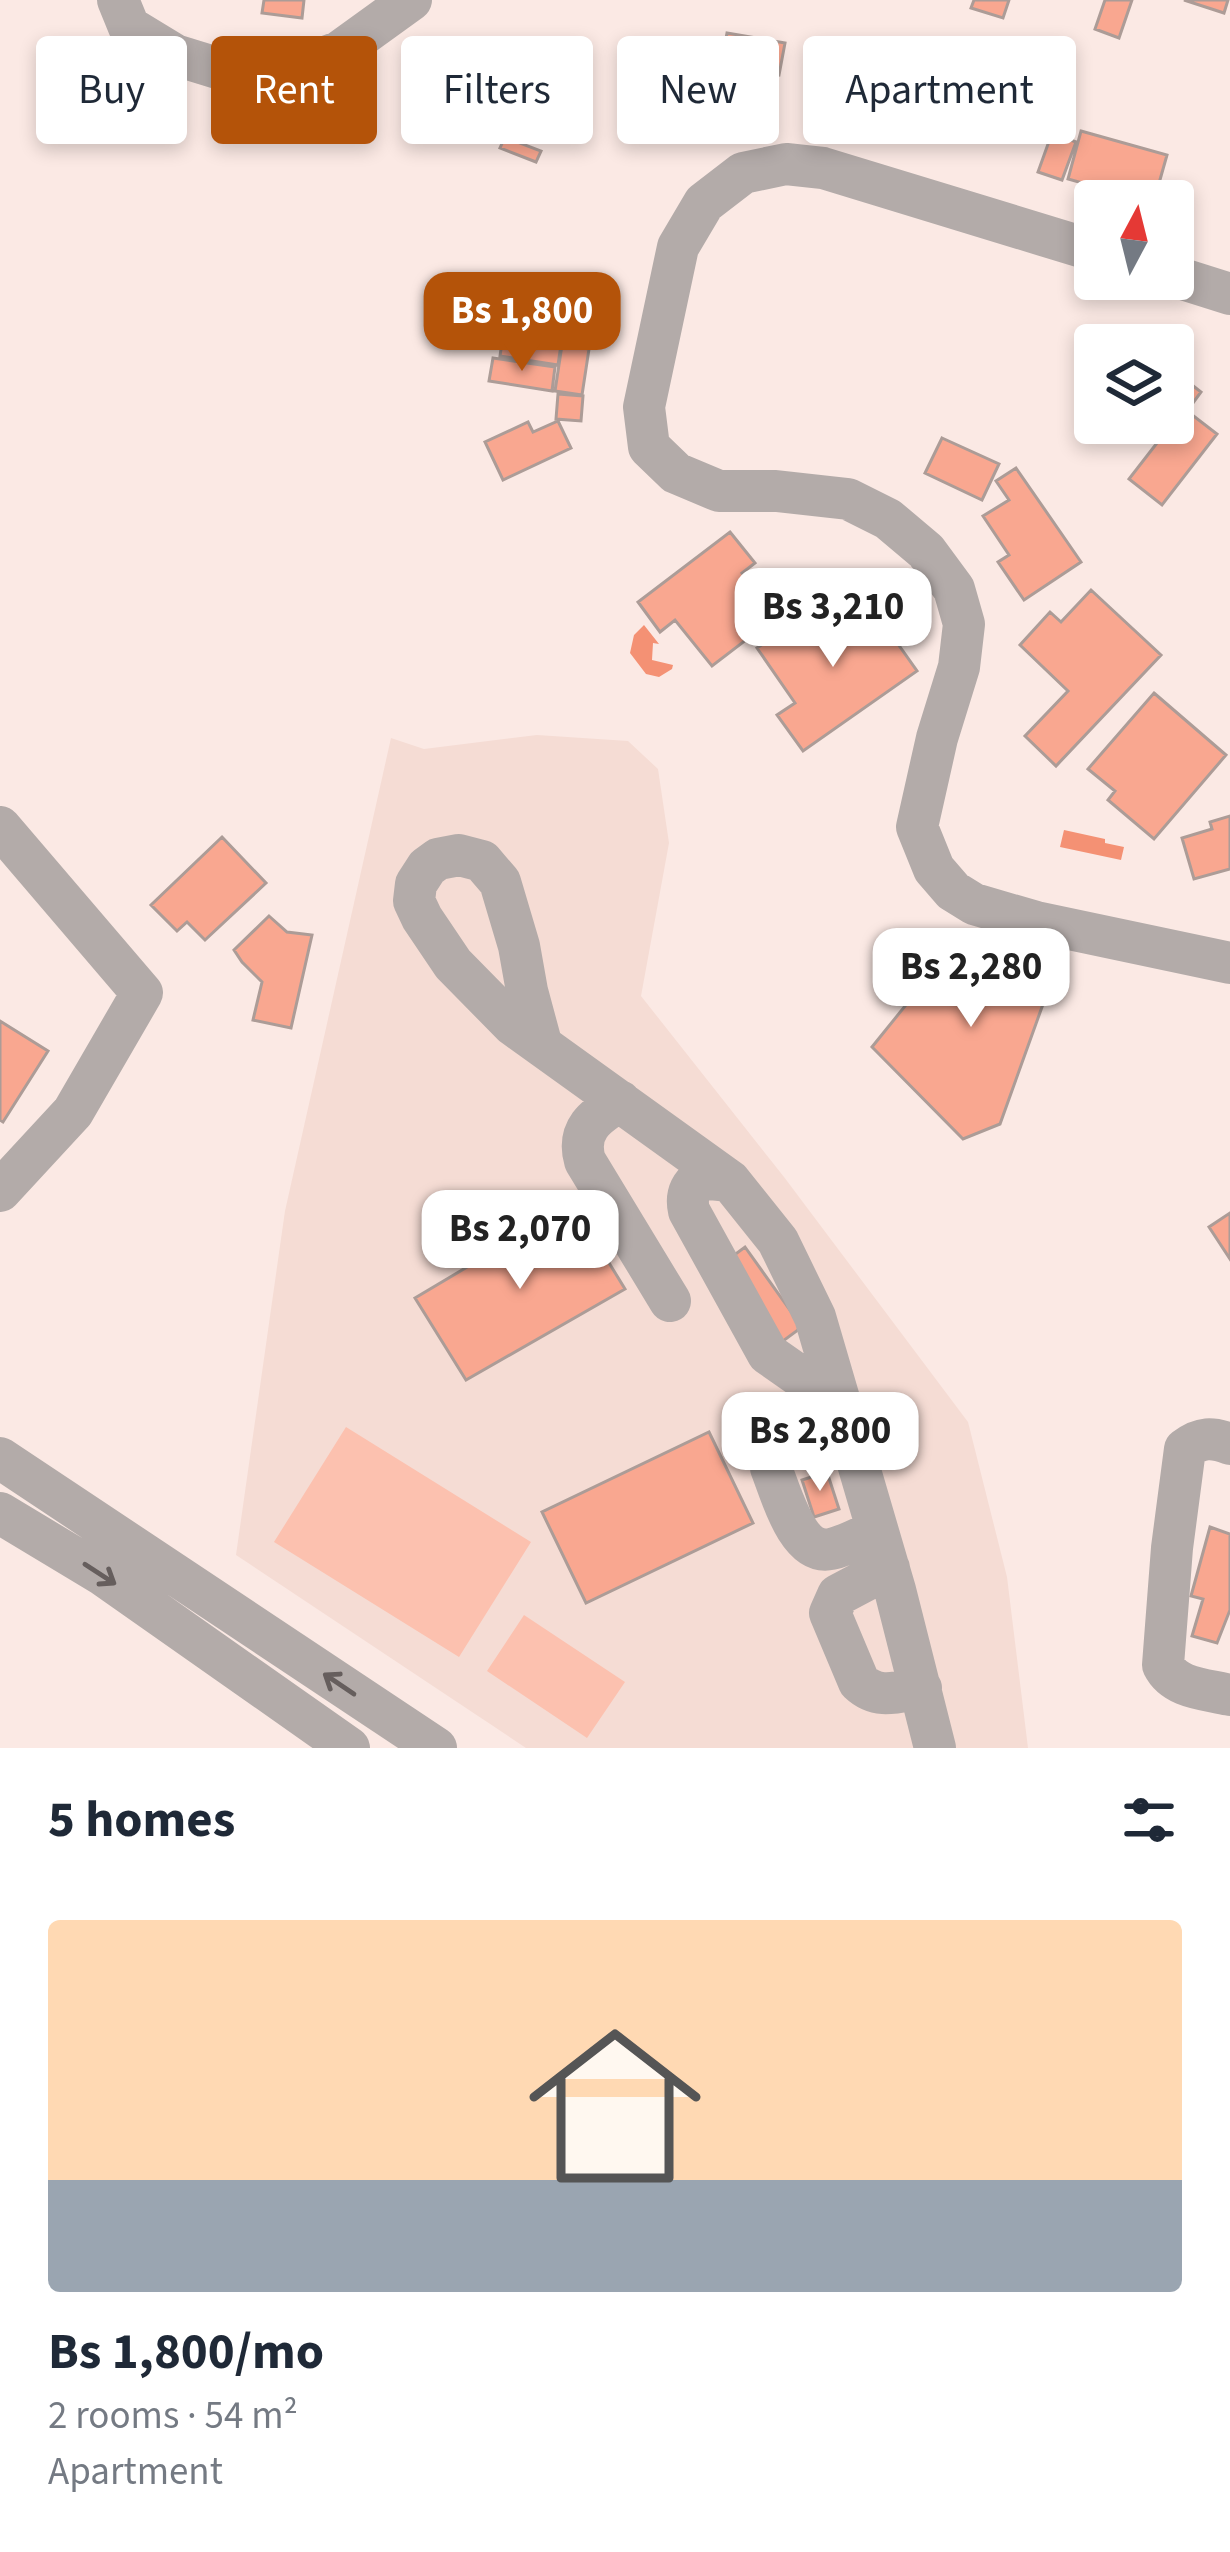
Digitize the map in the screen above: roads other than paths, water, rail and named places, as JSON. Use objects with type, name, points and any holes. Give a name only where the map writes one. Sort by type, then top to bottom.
[{"type":"street","points":[[118,0],[129,27],[175,55],[227,70],[294,69],[339,52],[411,0]]},
{"type":"street","points":[[1074,245],[823,168],[786,164],[743,173],[704,203],[678,247],[644,407],[649,447],[676,473],[719,491],[776,490],[848,500],[888,519],[926,551],[954,589],[964,624],[959,667],[916,827],[934,869],[952,891],[974,904],[1036,922],[1230,963]]},
{"type":"street","points":[[1194,283],[1230,294]]},
{"type":"street","points":[[0,827],[142,992],[74,1112],[0,1191]]},
{"type":"street","points":[[542,1043],[730,1181],[778,1241],[815,1317],[883,1549],[934,1748]]},
{"type":"street","points":[[620,1101],[593,1118],[581,1147],[670,1300]]},
{"type":"street","points":[[730,1181],[700,1178],[692,1186],[689,1211],[769,1354],[799,1375],[835,1388]]},
{"type":"street","points":[[1230,1444],[1216,1438],[1198,1440],[1185,1449],[1163,1665],[1169,1677],[1181,1683],[1230,1695]]},
{"type":"street","points":[[0,1458],[436,1748]]},
{"type":"street","points":[[771,1468],[801,1539],[827,1551],[883,1549]]},
{"type":"street","points":[[0,1513],[103,1575],[349,1748]]},
{"type":"street","points":[[883,1549],[838,1595],[830,1612],[859,1682],[867,1690],[879,1695],[921,1688]]}]
